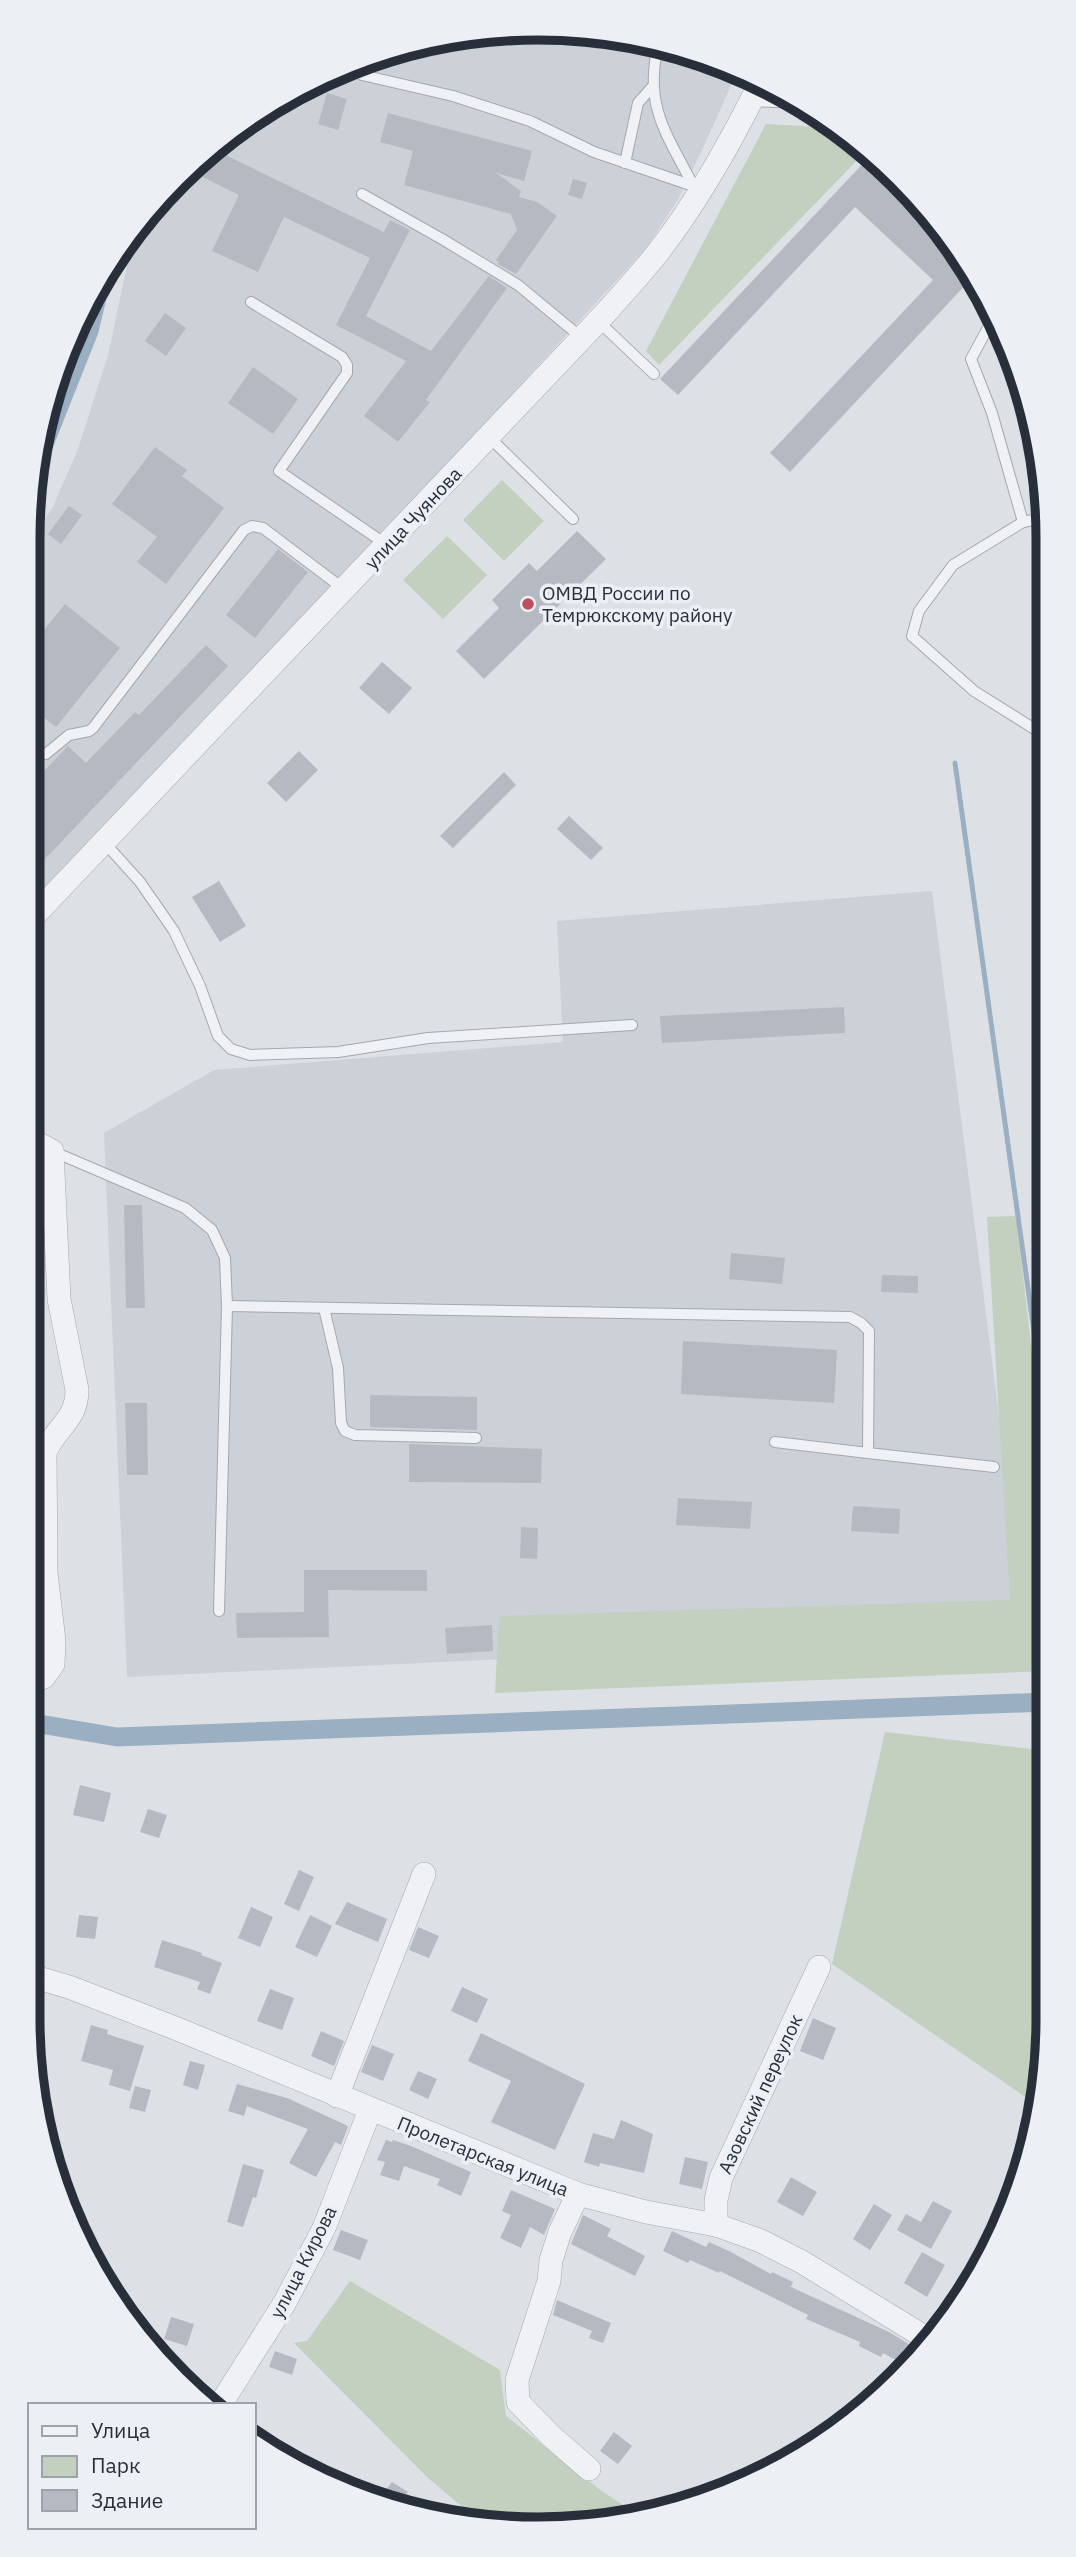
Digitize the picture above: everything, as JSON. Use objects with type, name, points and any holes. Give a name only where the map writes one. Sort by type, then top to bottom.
[{"type":"street","name":"улица Чуянова","points":[[40,909],[598,321],[657,253],[697,187],[726,150],[755,92]]},
{"type":"street","points":[[40,1145],[52,1151],[59,1299],[78,1390],[77,1404],[71,1417],[50,1439],[45,1453],[46,1573],[54,1641],[53,1664],[40,1678]]},
{"type":"street","points":[[337,2096],[424,1874]]},
{"type":"street","name":"Азовский переулок","points":[[716,2225],[716,2200],[721,2178],[819,1967]]},
{"type":"street","name":"Пролетарская улица","points":[[40,1979],[163,2023],[578,2194],[646,2212],[716,2225],[761,2241],[802,2262],[922,2335]]},
{"type":"street","name":"улица Кирова","points":[[221,2403],[284,2304],[324,2228],[370,2110]]},
{"type":"street","points":[[578,2194],[560,2232],[551,2260],[549,2281],[517,2381],[518,2402],[551,2437],[589,2469]]},
{"type":"lane","points":[[657,55],[653,86],[655,109],[697,187]]},
{"type":"lane","points":[[360,74],[453,96],[530,121],[594,152],[697,187]]},
{"type":"lane","points":[[625,163],[638,103],[653,86]]},
{"type":"lane","points":[[362,194],[517,285],[582,338]]},
{"type":"lane","points":[[251,303],[342,357],[347,365],[346,373],[279,471],[387,545]]},
{"type":"lane","points":[[598,321],[654,374]]},
{"type":"lane","points":[[988,327],[971,359],[992,413],[1023,522]]},
{"type":"lane","points":[[489,437],[573,519]]},
{"type":"lane","points":[[1035,520],[1023,522],[953,565],[919,611],[912,636],[974,691],[1036,730]]},
{"type":"lane","points":[[40,753],[46,754],[69,735],[93,728],[244,530],[252,526],[263,528],[345,590]]},
{"type":"lane","points":[[104,842],[140,882],[174,930],[200,986],[218,1036],[231,1049],[250,1055],[338,1052],[429,1038],[632,1026]]},
{"type":"lane","points":[[52,1151],[185,1208],[212,1230],[225,1258],[227,1306],[219,1611]]},
{"type":"lane","points":[[227,1306],[850,1317],[869,1331],[868,1453]]},
{"type":"lane","points":[[324,1308],[338,1368],[341,1423],[345,1431],[355,1435],[476,1438]]},
{"type":"lane","points":[[775,1442],[994,1467]]},
{"type":"shaded area","points":[[538,40],[571,41],[635,50],[667,57],[733,80],[677,201],[647,247],[409,507],[40,894],[40,523],[52,509],[78,449],[108,355],[130,253],[164,210],[210,164],[261,124],[348,78],[409,57],[441,50],[505,41]]},
{"type":"shaded area","points":[[932,891],[1027,1634],[127,1677],[104,1133],[214,1070],[563,1042],[557,921]]},
{"type":"green space","points":[[766,124],[819,127],[859,158],[659,365],[646,351]]},
{"type":"green space","points":[[502,480],[544,521],[504,561],[463,520]]},
{"type":"green space","points":[[447,536],[487,575],[443,619],[403,580]]},
{"type":"green space","points":[[1016,1216],[1036,1387],[1036,1671],[495,1693],[499,1616],[1010,1600],[987,1217]]},
{"type":"green space","points":[[885,1732],[1036,1750],[1036,2019],[1029,2099],[832,1964]]},
{"type":"green space","points":[[350,2281],[500,2370],[506,2416],[603,2492],[628,2508],[571,2516],[538,2517],[467,2511],[427,2477],[294,2343],[307,2341]]},
{"type":"water","points":[[110,284],[98,334],[46,464],[57,409],[67,378],[78,348]]},
{"type":"building","points":[[564,41],[599,45],[598,49]]},
{"type":"building","points":[[327,93],[347,99],[338,130],[318,124]]},
{"type":"building","points":[[388,113],[532,151],[524,181],[496,173],[521,191],[519,197],[537,202],[557,216],[516,274],[498,264],[496,260],[517,230],[511,214],[404,185],[413,151],[380,142]]},
{"type":"building","points":[[222,154],[384,232],[390,220],[410,230],[366,316],[431,351],[489,276],[507,288],[426,400],[430,402],[398,442],[364,416],[406,361],[336,325],[370,258],[284,217],[258,272],[212,251],[239,195],[199,175]]},
{"type":"building","points":[[864,162],[890,186],[933,235],[966,284],[790,472],[770,453],[933,280],[855,207],[678,395],[660,379]]},
{"type":"building","points":[[573,179],[587,183],[582,199],[568,195]]},
{"type":"building","points":[[165,313],[186,328],[166,356],[145,341]]},
{"type":"building","points":[[253,367],[298,399],[273,434],[228,403]]},
{"type":"building","points":[[155,447],[187,470],[182,476],[224,508],[166,584],[137,562],[157,537],[112,504]]},
{"type":"building","points":[[69,506],[82,515],[61,544],[48,534]]},
{"type":"building","name":"ОМВД России по Темрюкскому району","points":[[577,531],[606,559],[484,679],[456,651],[499,608],[492,600],[529,563],[537,571]]},
{"type":"building","points":[[278,549],[308,572],[255,638],[226,615]]},
{"type":"building","points":[[65,604],[120,648],[56,727],[40,714],[40,635]]},
{"type":"building","points":[[206,645],[228,666],[40,864],[40,775],[68,746],[86,763],[135,712],[139,715]]},
{"type":"building","points":[[382,662],[412,688],[389,714],[359,688]]},
{"type":"building","points":[[299,751],[318,770],[286,802],[267,783]]},
{"type":"building","points":[[504,772],[516,785],[453,848],[440,836]]},
{"type":"building","points":[[569,816],[603,848],[591,860],[557,829]]},
{"type":"building","points":[[219,881],[246,926],[220,942],[192,897]]},
{"type":"building","points":[[844,1007],[845,1033],[662,1043],[660,1016]]},
{"type":"building","points":[[124,1205],[142,1205],[145,1308],[126,1308]]},
{"type":"building","points":[[731,1253],[785,1258],[782,1284],[729,1279]]},
{"type":"building","points":[[882,1275],[918,1276],[918,1293],[881,1292]]},
{"type":"building","points":[[683,1341],[837,1350],[834,1403],[681,1394]]},
{"type":"building","points":[[370,1395],[477,1397],[477,1430],[370,1427]]},
{"type":"building","points":[[125,1403],[147,1403],[148,1475],[127,1475]]},
{"type":"building","points":[[409,1444],[542,1449],[541,1483],[409,1482]]},
{"type":"building","points":[[678,1498],[752,1502],[750,1529],[676,1525]]},
{"type":"building","points":[[853,1506],[900,1509],[899,1534],[851,1531]]},
{"type":"building","points":[[521,1527],[538,1528],[537,1559],[520,1558]]},
{"type":"building","points":[[304,1570],[427,1570],[427,1591],[328,1590],[329,1637],[237,1638],[236,1613],[304,1612]]},
{"type":"building","points":[[492,1625],[493,1651],[447,1654],[445,1628]]},
{"type":"building","points":[[80,1785],[111,1793],[104,1822],[73,1815]]},
{"type":"building","points":[[148,1809],[167,1815],[159,1838],[140,1832]]},
{"type":"building","points":[[299,1870],[314,1877],[299,1911],[284,1904]]},
{"type":"building","points":[[347,1902],[387,1919],[378,1942],[335,1924]]},
{"type":"building","points":[[251,1907],[273,1917],[260,1947],[238,1938]]},
{"type":"building","points":[[79,1915],[98,1917],[95,1939],[76,1937]]},
{"type":"building","points":[[310,1915],[332,1926],[317,1957],[295,1947]]},
{"type":"building","points":[[418,1927],[439,1936],[429,1958],[409,1950]]},
{"type":"building","points":[[162,1940],[202,1953],[201,1955],[222,1963],[210,1994],[197,1989],[200,1982],[154,1967]]},
{"type":"building","points":[[462,1987],[488,1999],[477,2023],[451,2011]]},
{"type":"building","points":[[270,1989],[294,1998],[282,2030],[257,2021]]},
{"type":"building","points":[[813,2018],[836,2028],[823,2060],[800,2051]]},
{"type":"building","points":[[91,2025],[108,2030],[107,2034],[144,2046],[130,2091],[109,2085],[113,2070],[81,2061]]},
{"type":"building","points":[[321,2031],[344,2041],[334,2066],[311,2056]]},
{"type":"building","points":[[481,2033],[585,2084],[555,2150],[491,2122],[511,2081],[468,2061]]},
{"type":"building","points":[[372,2045],[394,2054],[383,2081],[361,2072]]},
{"type":"building","points":[[190,2061],[205,2065],[198,2090],[183,2085]]},
{"type":"building","points":[[418,2071],[437,2079],[428,2099],[409,2090]]},
{"type":"building","points":[[237,2084],[287,2098],[348,2127],[341,2145],[335,2142],[316,2177],[289,2163],[308,2129],[247,2106],[244,2116],[228,2111]]},
{"type":"building","points":[[135,2086],[151,2090],[145,2112],[129,2108]]},
{"type":"building","points":[[621,2120],[653,2134],[644,2173],[600,2163],[599,2167],[584,2162],[593,2133],[614,2139]]},
{"type":"building","points":[[386,2140],[411,2146],[471,2172],[461,2196],[437,2185],[440,2179],[404,2166],[399,2181],[380,2175],[385,2162],[377,2160]]},
{"type":"building","points":[[685,2157],[708,2162],[702,2189],[679,2184]]},
{"type":"building","points":[[243,2164],[264,2170],[256,2198],[253,2197],[243,2227],[227,2222]]},
{"type":"building","points":[[791,2177],[817,2192],[803,2216],[777,2202]]},
{"type":"building","points":[[511,2190],[555,2209],[544,2235],[530,2227],[521,2248],[500,2238],[511,2215],[502,2211]]},
{"type":"building","points":[[933,2201],[952,2211],[931,2249],[897,2230],[906,2214],[921,2222]]},
{"type":"building","points":[[874,2204],[892,2215],[870,2250],[853,2239]]},
{"type":"building","points":[[583,2215],[611,2229],[607,2236],[645,2256],[635,2276],[571,2244]]},
{"type":"building","points":[[341,2230],[368,2240],[360,2260],[333,2250]]},
{"type":"building","points":[[672,2231],[706,2247],[709,2242],[771,2274],[772,2272],[793,2282],[791,2287],[889,2332],[912,2346],[899,2362],[883,2353],[881,2357],[859,2346],[860,2342],[806,2319],[808,2315],[720,2271],[719,2273],[690,2260],[688,2263],[663,2251]]},
{"type":"building","points":[[922,2252],[945,2265],[927,2297],[904,2283]]},
{"type":"building","points":[[557,2300],[611,2323],[603,2343],[589,2338],[592,2331],[553,2315]]},
{"type":"building","points":[[171,2317],[194,2324],[187,2346],[164,2339]]},
{"type":"building","points":[[275,2351],[297,2359],[292,2375],[269,2367]]},
{"type":"building","points":[[614,2432],[632,2446],[618,2464],[600,2451]]},
{"type":"building","points":[[392,2482],[408,2492],[403,2498],[385,2492]]},
{"type":"waterway","points":[[955,763],[1036,1346]]},
{"type":"waterway","points":[[40,1724],[117,1737],[1036,1702]]},
{"type":"place","name":"ОМВД России по Темрюкскому району","points":[[528,604]]}]
